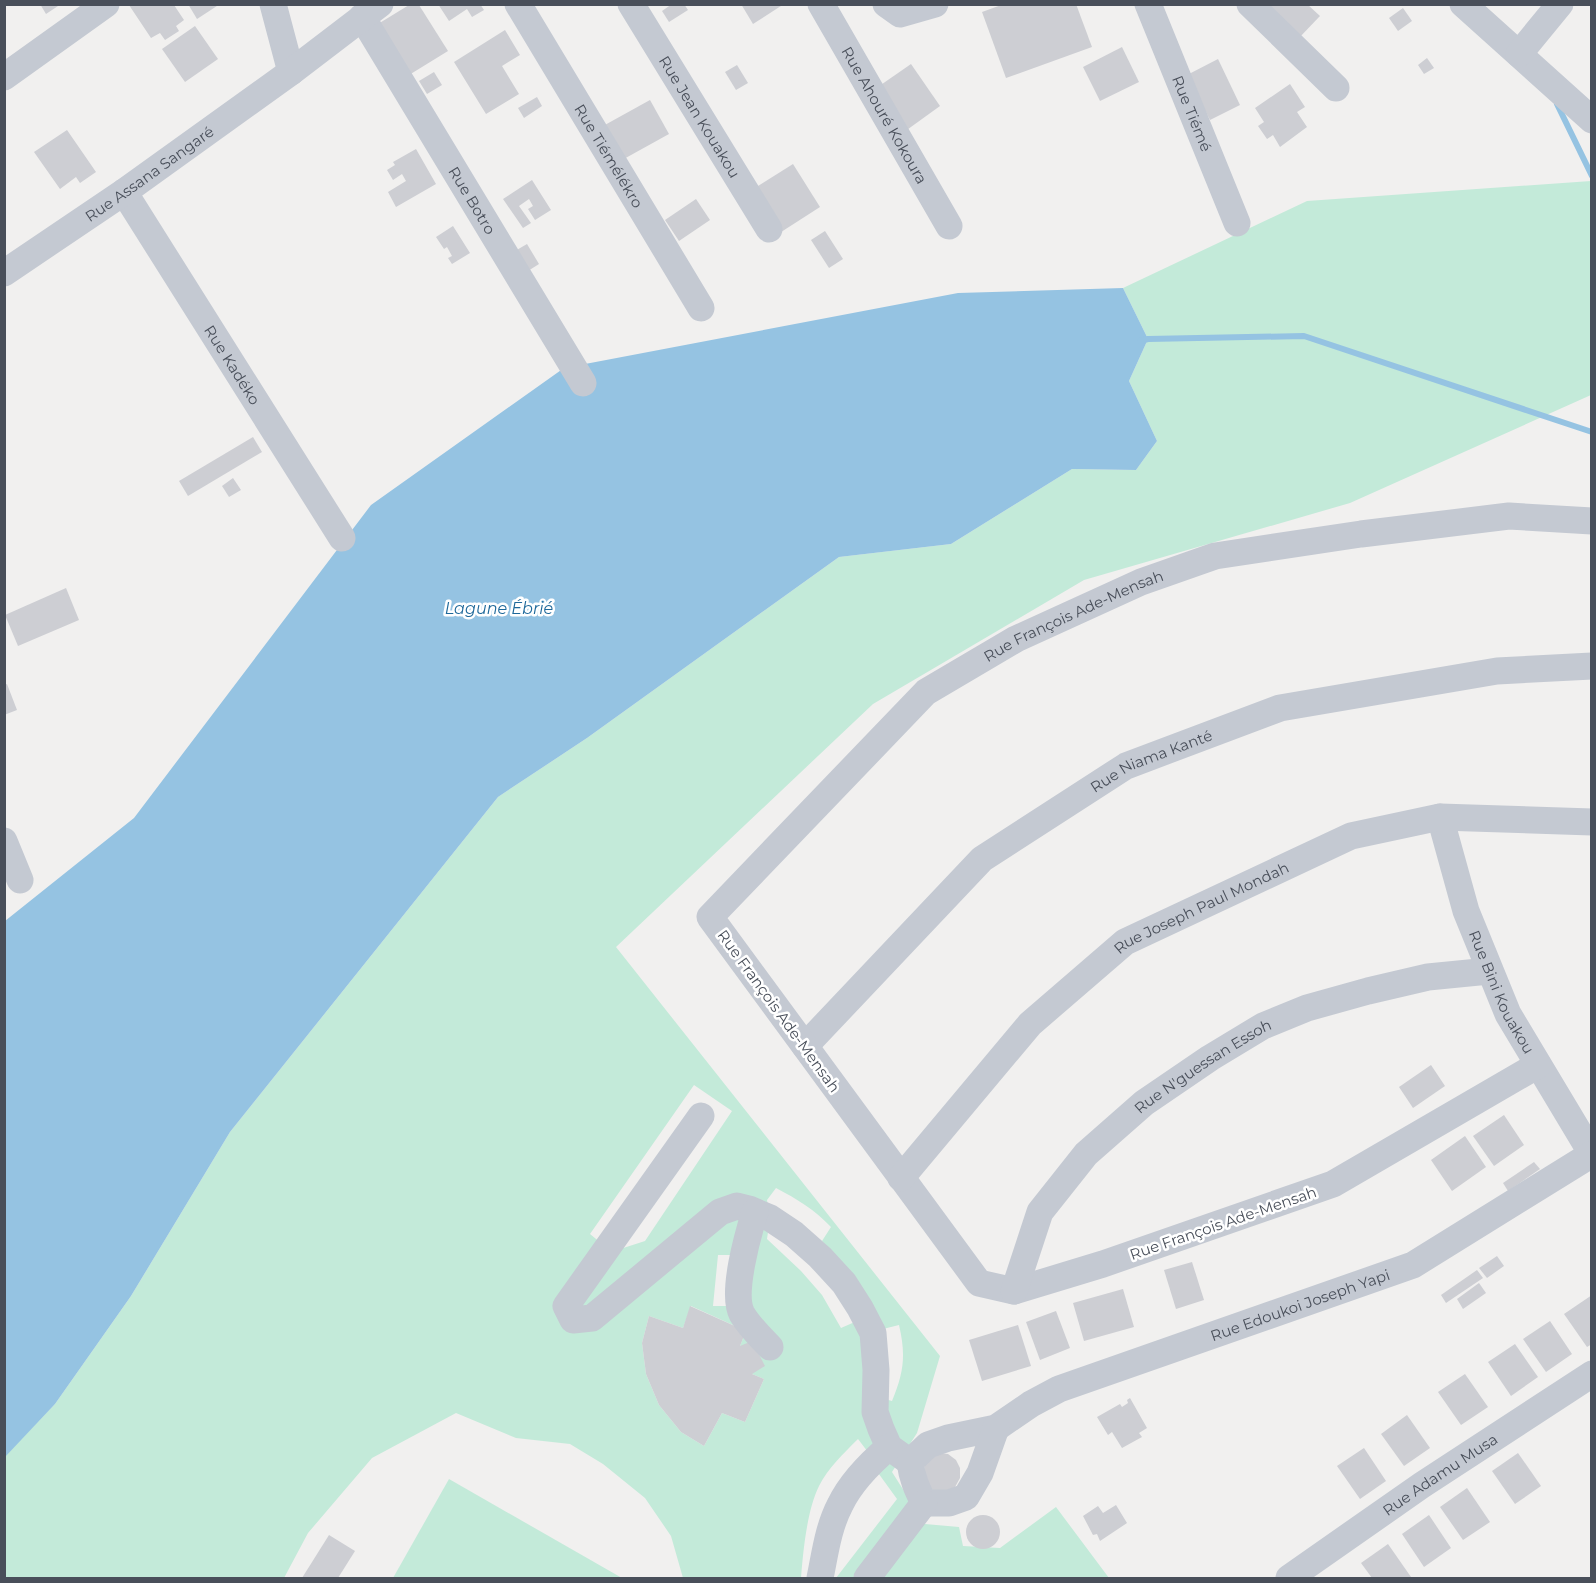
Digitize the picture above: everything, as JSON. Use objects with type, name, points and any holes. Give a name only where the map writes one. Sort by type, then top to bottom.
[{"type":"street","points":[[4,77],[106,4]]},
{"type":"street","points":[[273,4],[291,72]]},
{"type":"street","name":"Rue Tiémélékro","points":[[518,4],[701,308]]},
{"type":"street","name":"Rue Jean Kouakou","points":[[631,4],[768,229]]},
{"type":"street","name":"Rue Ahouré Kokoura","points":[[821,4],[949,226]]},
{"type":"street","points":[[886,4],[900,14],[935,4]]},
{"type":"street","name":"Rue Tiémé","points":[[1148,4],[1237,223]]},
{"type":"street","points":[[1250,4],[1336,88]]},
{"type":"street","points":[[1463,4],[1592,120]]},
{"type":"street","points":[[1519,54],[1560,4]]},
{"type":"street","name":"Rue Assana Sangaré","points":[[4,273],[124,192],[291,72],[371,11]]},
{"type":"street","name":"Rue Botro","points":[[371,11],[583,383]]},
{"type":"street","name":"Rue Kadéko","points":[[124,192],[342,538]]},
{"type":"street","name":"Rue François Ade-Mensah","points":[[1538,1065],[1333,1184],[1103,1264],[1014,1291],[979,1283],[710,917],[926,692],[1016,639],[1141,582],[1215,556],[1361,534],[1509,516],[1592,521]]},
{"type":"street","name":"Rue Niama Kanté","points":[[806,1046],[982,859],[1126,766],[1280,708],[1497,671],[1592,666]]},
{"type":"street","name":"Rue Joseph Paul Mondah","points":[[901,1178],[1030,1024],[1125,942],[1351,836],[1440,817],[1592,822]]},
{"type":"street","name":"Rue Bini Kouakou","points":[[1440,817],[1466,911],[1508,1014],[1592,1154]]},
{"type":"street","points":[[4,842],[20,880]]},
{"type":"street","name":"Rue N'guessan Essoh","points":[[1014,1291],[1040,1212],[1086,1154],[1144,1103],[1210,1058],[1263,1026],[1307,1008],[1428,977],[1489,971]]},
{"type":"street","points":[[701,1116],[566,1306],[573,1320],[592,1318],[720,1212],[736,1206],[770,1218],[794,1234],[820,1257],[844,1283],[861,1308],[873,1333],[876,1370],[875,1412],[889,1447],[910,1462],[915,1487],[924,1503]]},
{"type":"street","name":"Rue Edoukoi Joseph Yapi","points":[[996,1428],[1031,1404],[1059,1389],[1413,1265],[1592,1154]]},
{"type":"street","points":[[755,1212],[745,1246],[738,1292],[741,1312],[770,1347]]},
{"type":"street","name":"Rue Adamu Musa","points":[[1289,1578],[1422,1485],[1592,1374]]},
{"type":"street","points":[[910,1462],[928,1445],[948,1438],[996,1428]]},
{"type":"street","points":[[924,1503],[949,1503],[966,1497],[980,1473],[996,1428]]},
{"type":"street","points":[[820,1578],[829,1534],[840,1505],[858,1478],[889,1447]]},
{"type":"street","points":[[867,1578],[924,1503]]},
{"type":"green space","points":[[1591,181],[1591,395],[1350,503],[1084,580],[873,704],[616,947],[940,1356],[917,1433],[892,1472],[925,1524],[959,1527],[963,1546],[1000,1548],[1056,1507],[1109,1578],[836,1578],[897,1499],[876,1470],[874,1460],[858,1439],[836,1461],[819,1486],[811,1507],[806,1531],[801,1578],[683,1578],[671,1536],[645,1498],[603,1464],[570,1444],[516,1438],[456,1413],[372,1458],[308,1533],[284,1578],[5,1578],[4,1457],[55,1404],[131,1296],[230,1132],[498,797],[587,738],[839,557],[951,544],[1072,469],[1136,470],[1157,441],[1129,381],[1148,339],[1123,288],[1307,201]],"holes":[[[694,1085],[732,1111],[645,1241],[614,1251],[590,1234]],[[776,1188],[805,1205],[831,1227],[822,1241],[843,1263],[857,1321],[841,1328],[822,1295],[801,1271],[767,1239],[770,1218],[767,1200]],[[718,1255],[736,1255],[729,1306],[713,1306]],[[691,1306],[746,1331],[740,1346],[752,1374],[764,1379],[745,1422],[722,1413],[704,1446],[681,1432],[659,1405],[646,1374],[642,1343],[649,1316],[683,1328]],[[899,1325],[903,1345],[903,1363],[892,1401],[864,1393],[883,1329]]]},
{"type":"green space","points":[[449,1479],[622,1578],[393,1578]]},
{"type":"water","name":"Lagune Ébrié","points":[[1123,288],[1148,339],[1129,381],[1157,441],[1136,470],[1072,469],[951,544],[839,557],[587,738],[498,797],[230,1132],[131,1296],[55,1404],[5,1457],[5,921],[134,818],[371,505],[564,368],[958,293]]},
{"type":"building","points":[[40,4],[61,4],[46,14]]},
{"type":"building","points":[[188,4],[220,4],[197,19]]},
{"type":"building","points":[[438,4],[480,4],[484,10],[472,17],[467,9],[449,21]]},
{"type":"building","points":[[672,4],[684,4],[688,10],[669,22],[662,11]]},
{"type":"building","points":[[741,4],[784,4],[753,24]]},
{"type":"building","points":[[1004,4],[1076,4],[1092,47],[1006,78],[982,12]]},
{"type":"building","points":[[1261,4],[1307,4],[1320,16],[1298,39]]},
{"type":"building","points":[[129,5],[174,5],[184,20],[176,26],[179,31],[165,40],[160,33],[151,38]]},
{"type":"building","points":[[409,5],[419,5],[448,51],[409,75],[378,24]]},
{"type":"building","points":[[1403,8],[1412,21],[1398,31],[1389,18]]},
{"type":"building","points":[[195,26],[218,59],[185,82],[162,49]]},
{"type":"building","points":[[505,30],[520,55],[502,66],[519,94],[486,114],[454,62]]},
{"type":"building","points":[[1122,47],[1139,82],[1100,101],[1083,67]]},
{"type":"building","points":[[1427,58],[1434,68],[1424,74],[1418,65]]},
{"type":"building","points":[[1218,59],[1240,105],[1210,120],[1187,75]]},
{"type":"building","points":[[911,64],[940,106],[904,132],[875,89]]},
{"type":"building","points":[[737,65],[748,83],[736,90],[725,72]]},
{"type":"building","points":[[434,72],[442,85],[427,94],[419,81]]},
{"type":"building","points":[[1290,84],[1305,107],[1297,112],[1307,127],[1280,147],[1273,135],[1267,139],[1258,126],[1264,122],[1255,108]]},
{"type":"building","points":[[537,97],[542,106],[524,118],[518,108]]},
{"type":"building","points":[[650,100],[669,134],[622,160],[603,126]]},
{"type":"building","points":[[67,130],[96,172],[80,183],[76,177],[60,189],[34,152]]},
{"type":"building","points":[[416,149],[436,184],[396,207],[388,192],[406,181],[402,174],[393,180],[387,170],[395,165],[393,162]]},
{"type":"building","points":[[793,164],[820,207],[778,234],[750,191]]},
{"type":"building","points":[[532,180],[551,210],[535,220],[528,209],[533,206],[529,199],[519,206],[531,223],[523,228],[503,199]]},
{"type":"building","points":[[696,199],[710,220],[679,241],[665,220]]},
{"type":"building","points":[[453,226],[470,253],[452,264],[448,258],[452,256],[447,247],[444,249],[436,237]]},
{"type":"building","points":[[825,231],[843,259],[829,268],[811,240]]},
{"type":"building","points":[[527,244],[539,264],[528,271],[515,251]]},
{"type":"building","points":[[253,437],[262,452],[188,496],[179,481]]},
{"type":"building","points":[[233,478],[241,490],[229,497],[222,486]]},
{"type":"building","points":[[66,588],[79,620],[18,646],[5,615]]},
{"type":"building","points":[[7,684],[17,710],[4,715],[4,685]]},
{"type":"building","points":[[1431,1065],[1445,1086],[1413,1108],[1399,1087]]},
{"type":"building","points":[[1504,1115],[1524,1145],[1494,1166],[1473,1136]]},
{"type":"building","points":[[1465,1136],[1486,1167],[1452,1191],[1431,1160]]},
{"type":"building","points":[[1534,1162],[1540,1169],[1508,1191],[1503,1183]]},
{"type":"building","points":[[1497,1256],[1504,1266],[1487,1278],[1479,1268]]},
{"type":"building","points":[[1192,1262],[1204,1300],[1176,1309],[1164,1270]]},
{"type":"building","points":[[1477,1270],[1483,1278],[1446,1303],[1441,1295]]},
{"type":"building","points":[[1479,1283],[1486,1293],[1463,1309],[1457,1299]]},
{"type":"building","points":[[1123,1289],[1134,1327],[1084,1341],[1073,1303]]},
{"type":"building","points":[[1592,1295],[1592,1344],[1587,1347],[1564,1314]]},
{"type":"building","points":[[690,1306],[746,1331],[740,1346],[752,1341],[765,1366],[752,1374],[764,1379],[745,1422],[722,1413],[704,1446],[681,1432],[659,1405],[646,1374],[642,1343],[649,1316],[683,1328]]},
{"type":"building","points":[[1056,1311],[1070,1348],[1040,1360],[1026,1322]]},
{"type":"building","points":[[1550,1321],[1572,1354],[1546,1372],[1523,1339]]},
{"type":"building","points":[[1018,1325],[1031,1366],[982,1381],[969,1340]]},
{"type":"building","points":[[1515,1344],[1538,1377],[1511,1396],[1488,1362]]},
{"type":"building","points":[[1465,1374],[1488,1407],[1461,1425],[1438,1392]]},
{"type":"building","points":[[1130,1398],[1147,1428],[1139,1433],[1142,1437],[1122,1448],[1112,1432],[1108,1435],[1097,1417],[1120,1404],[1122,1407],[1128,1403],[1127,1400]]},
{"type":"building","points":[[1407,1415],[1430,1448],[1404,1466],[1381,1434]]},
{"type":"building","points":[[1364,1448],[1386,1481],[1360,1499],[1337,1466]]},
{"type":"building","points":[[939,1453],[948,1454],[956,1460],[960,1468],[960,1478],[955,1487],[945,1492],[934,1491],[926,1485],[924,1464]]},
{"type":"building","points":[[1518,1453],[1541,1486],[1515,1504],[1492,1471]]},
{"type":"building","points":[[1467,1488],[1490,1522],[1463,1540],[1440,1507]]},
{"type":"building","points":[[1116,1505],[1127,1523],[1100,1541],[1097,1534],[1093,1535],[1083,1516],[1098,1506],[1103,1513]]},
{"type":"building","points":[[983,1515],[995,1520],[1000,1532],[995,1544],[983,1549],[971,1544],[966,1532],[971,1520]]},
{"type":"building","points":[[1429,1515],[1451,1548],[1424,1567],[1402,1534]]},
{"type":"building","points":[[329,1535],[355,1551],[338,1578],[302,1578]]},
{"type":"building","points":[[1388,1544],[1411,1577],[1372,1578],[1361,1563]]},
{"type":"waterway","points":[[1557,104],[1592,176]]},
{"type":"waterway","points":[[1140,341],[1304,336],[1592,432]]}]
